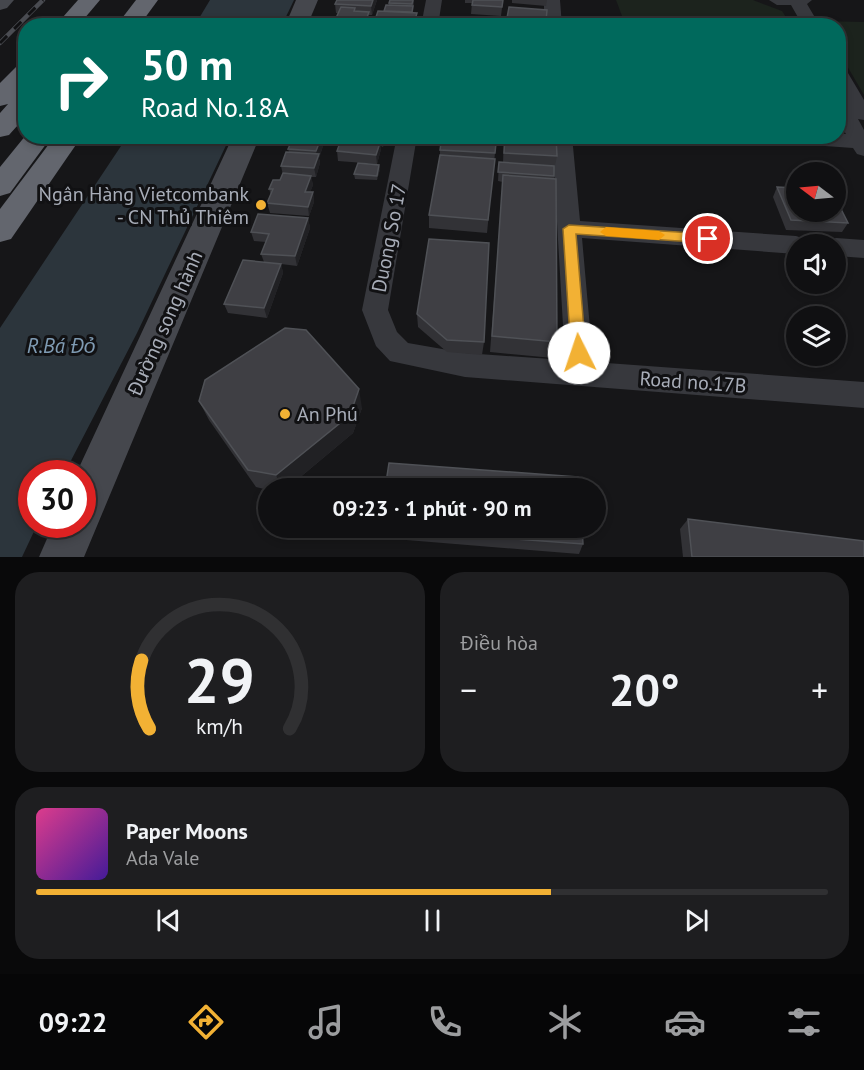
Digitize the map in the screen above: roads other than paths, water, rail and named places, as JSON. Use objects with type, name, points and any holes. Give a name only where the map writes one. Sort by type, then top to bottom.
[{"type":"highway","points":[[73,18],[89,0]]},
{"type":"highway","points":[[95,18],[110,0]]},
{"type":"highway","points":[[133,18],[147,0]]},
{"type":"highway","points":[[156,18],[169,0]]},
{"type":"highway","points":[[0,98],[18,79]]},
{"type":"highway","points":[[0,129],[18,108]]},
{"type":"highway","points":[[0,186],[33,144]]},
{"type":"highway","points":[[0,231],[63,144]]},
{"type":"main road","points":[[0,3],[3,0]]},
{"type":"main road","points":[[299,18],[307,0]]},
{"type":"main road","name":"Đường song hành","points":[[96,477],[243,144]]},
{"type":"main road","points":[[61,557],[69,538]]},
{"type":"street","points":[[431,18],[434,0]]},
{"type":"street","points":[[552,0],[553,18]]},
{"type":"street","points":[[791,1],[796,18]]},
{"type":"street","points":[[791,1],[805,18]]},
{"type":"street","points":[[846,86],[864,116]]},
{"type":"street","points":[[846,115],[863,144]]},
{"type":"street","points":[[846,143],[863,144]]},
{"type":"street","name":"Duong So 17","points":[[406,144],[375,310],[386,338],[400,354],[465,365],[580,374]]},
{"type":"street","points":[[563,144],[580,374]]},
{"type":"street","points":[[569,229],[786,244]]},
{"type":"street","points":[[846,248],[864,249]]},
{"type":"street","name":"Road no.17B","points":[[580,374],[864,395]]},
{"type":"water","points":[[210,0],[294,0],[285,18],[199,18]]},
{"type":"water","name":"R.Bá Đỏ","points":[[122,144],[227,144],[137,333],[71,460],[18,460],[18,538],[31,538],[22,557],[0,557],[0,328]]},
{"type":"railway","points":[[25,18],[43,0]]},
{"type":"railway","points":[[0,43],[18,25]]},
{"type":"place","name":"Ngân Hàng Vietcombank - CN Thủ Thiêm","points":[[261,205]]},
{"type":"place","name":"An Phú","points":[[285,414]]}]
